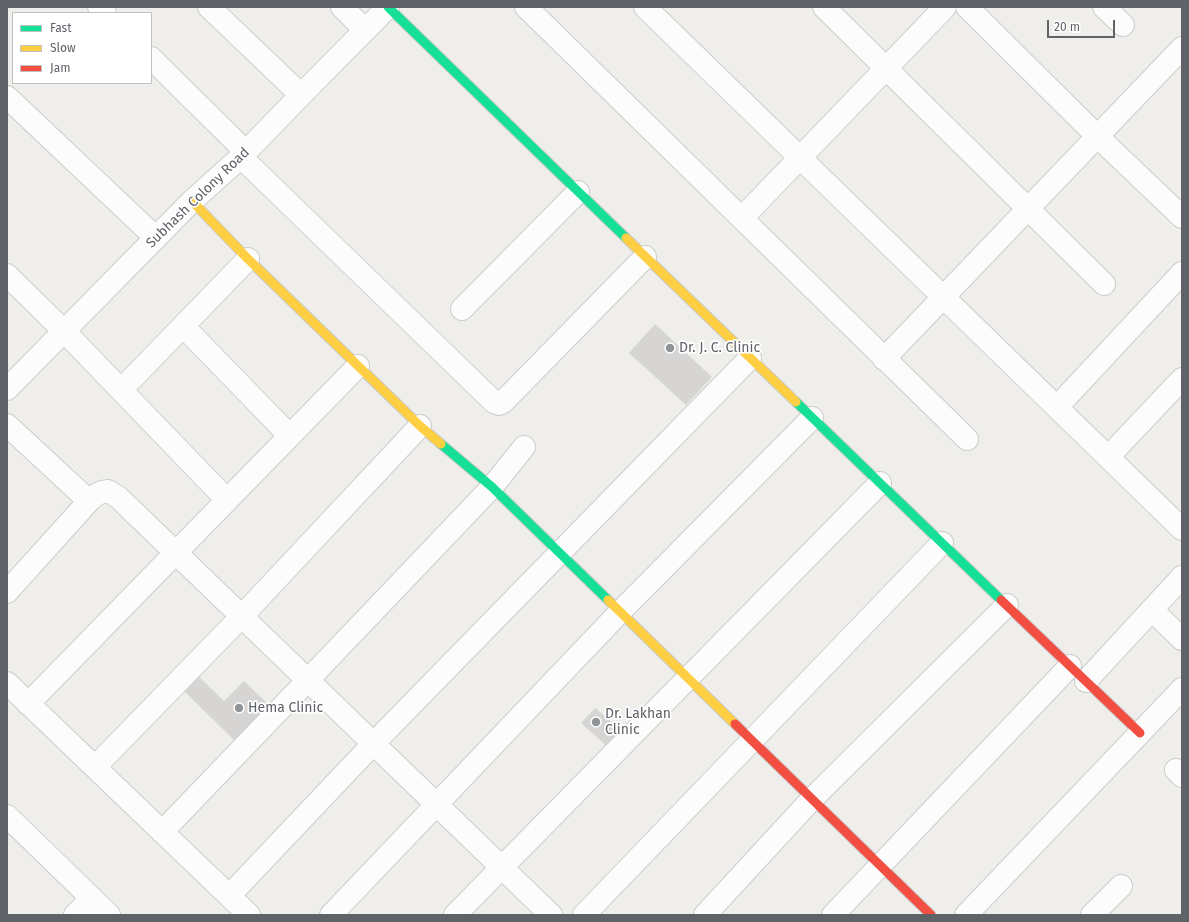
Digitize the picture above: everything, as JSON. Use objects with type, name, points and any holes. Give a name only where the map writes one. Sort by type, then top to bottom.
[{"type":"street","points":[[209,7],[300,95]]},
{"type":"street","points":[[342,7],[365,30]]},
{"type":"street","points":[[388,7],[645,257],[1140,733]]},
{"type":"street","name":"Subhash Colony Road","points":[[7,389],[192,201],[244,154],[300,95],[388,7]]},
{"type":"street","points":[[526,7],[966,439]]},
{"type":"street","points":[[645,7],[1182,529]]},
{"type":"street","points":[[824,7],[1104,284]]},
{"type":"street","points":[[742,218],[945,7]]},
{"type":"street","points":[[967,7],[1097,136],[1182,217]]},
{"type":"street","points":[[1104,7],[1123,25]]},
{"type":"street","points":[[152,59],[244,154],[494,402],[499,404],[503,402],[645,257]]},
{"type":"street","points":[[884,358],[1097,136],[1178,60]]},
{"type":"street","points":[[7,97],[156,238]]},
{"type":"street","points":[[462,309],[578,192]]},
{"type":"street","points":[[192,201],[248,259],[420,426],[492,486],[931,915]]},
{"type":"street","points":[[121,390],[248,259]]},
{"type":"street","points":[[1057,407],[1182,274]]},
{"type":"street","points":[[7,275],[64,331],[227,500]]},
{"type":"street","points":[[183,326],[289,435]]},
{"type":"street","points":[[229,896],[373,744],[750,358]]},
{"type":"street","points":[[28,704],[358,366]]},
{"type":"street","points":[[1108,457],[1182,379]]},
{"type":"street","points":[[331,915],[620,612],[812,418]]},
{"type":"street","points":[[7,425],[89,501]]},
{"type":"street","points":[[95,767],[241,617],[420,426]]},
{"type":"street","points":[[162,832],[308,681],[492,486],[524,447]]},
{"type":"street","points":[[455,915],[880,483]]},
{"type":"street","points":[[7,592],[89,501],[96,494],[102,491],[108,491],[118,497],[551,915]]},
{"type":"street","points":[[584,915],[942,543]]},
{"type":"street","points":[[1086,681],[1182,577]]},
{"type":"street","points":[[705,915],[812,799],[1006,605]]},
{"type":"street","points":[[1152,610],[1182,639]]},
{"type":"street","points":[[832,915],[1070,666]]},
{"type":"street","points":[[7,683],[249,915]]},
{"type":"street","points":[[966,915],[1182,689]]},
{"type":"street","points":[[7,816],[109,915]]},
{"type":"street","points":[[1092,915],[1121,886]]},
{"type":"street","points":[[75,915],[92,898]]},
{"type":"building","points":[[655,324],[712,377],[686,405],[629,353]]},
{"type":"building","points":[[196,674],[224,701],[244,681],[272,708],[237,743],[181,688]]},
{"type":"building","points":[[595,708],[622,731],[608,747],[581,723]]},
{"type":"traffic: fast","points":[[388,7],[626,238]]},
{"type":"traffic: fast","points":[[796,402],[1001,600]]},
{"type":"traffic: fast","points":[[441,444],[492,487],[608,600]]},
{"type":"traffic: slow","points":[[192,201],[248,259],[420,426],[441,444]]},
{"type":"traffic: slow","points":[[626,238],[796,402]]},
{"type":"traffic: slow","points":[[608,600],[735,724]]},
{"type":"traffic: jam","points":[[1001,600],[1140,733]]},
{"type":"traffic: jam","points":[[735,724],[931,915]]},
{"type":"place","name":"Dr. J. C. Clinic","points":[[670,348]]},
{"type":"place","name":"Hema Clinic","points":[[239,708]]},
{"type":"place","name":"Dr. Lakhan Clinic","points":[[596,722]]}]
